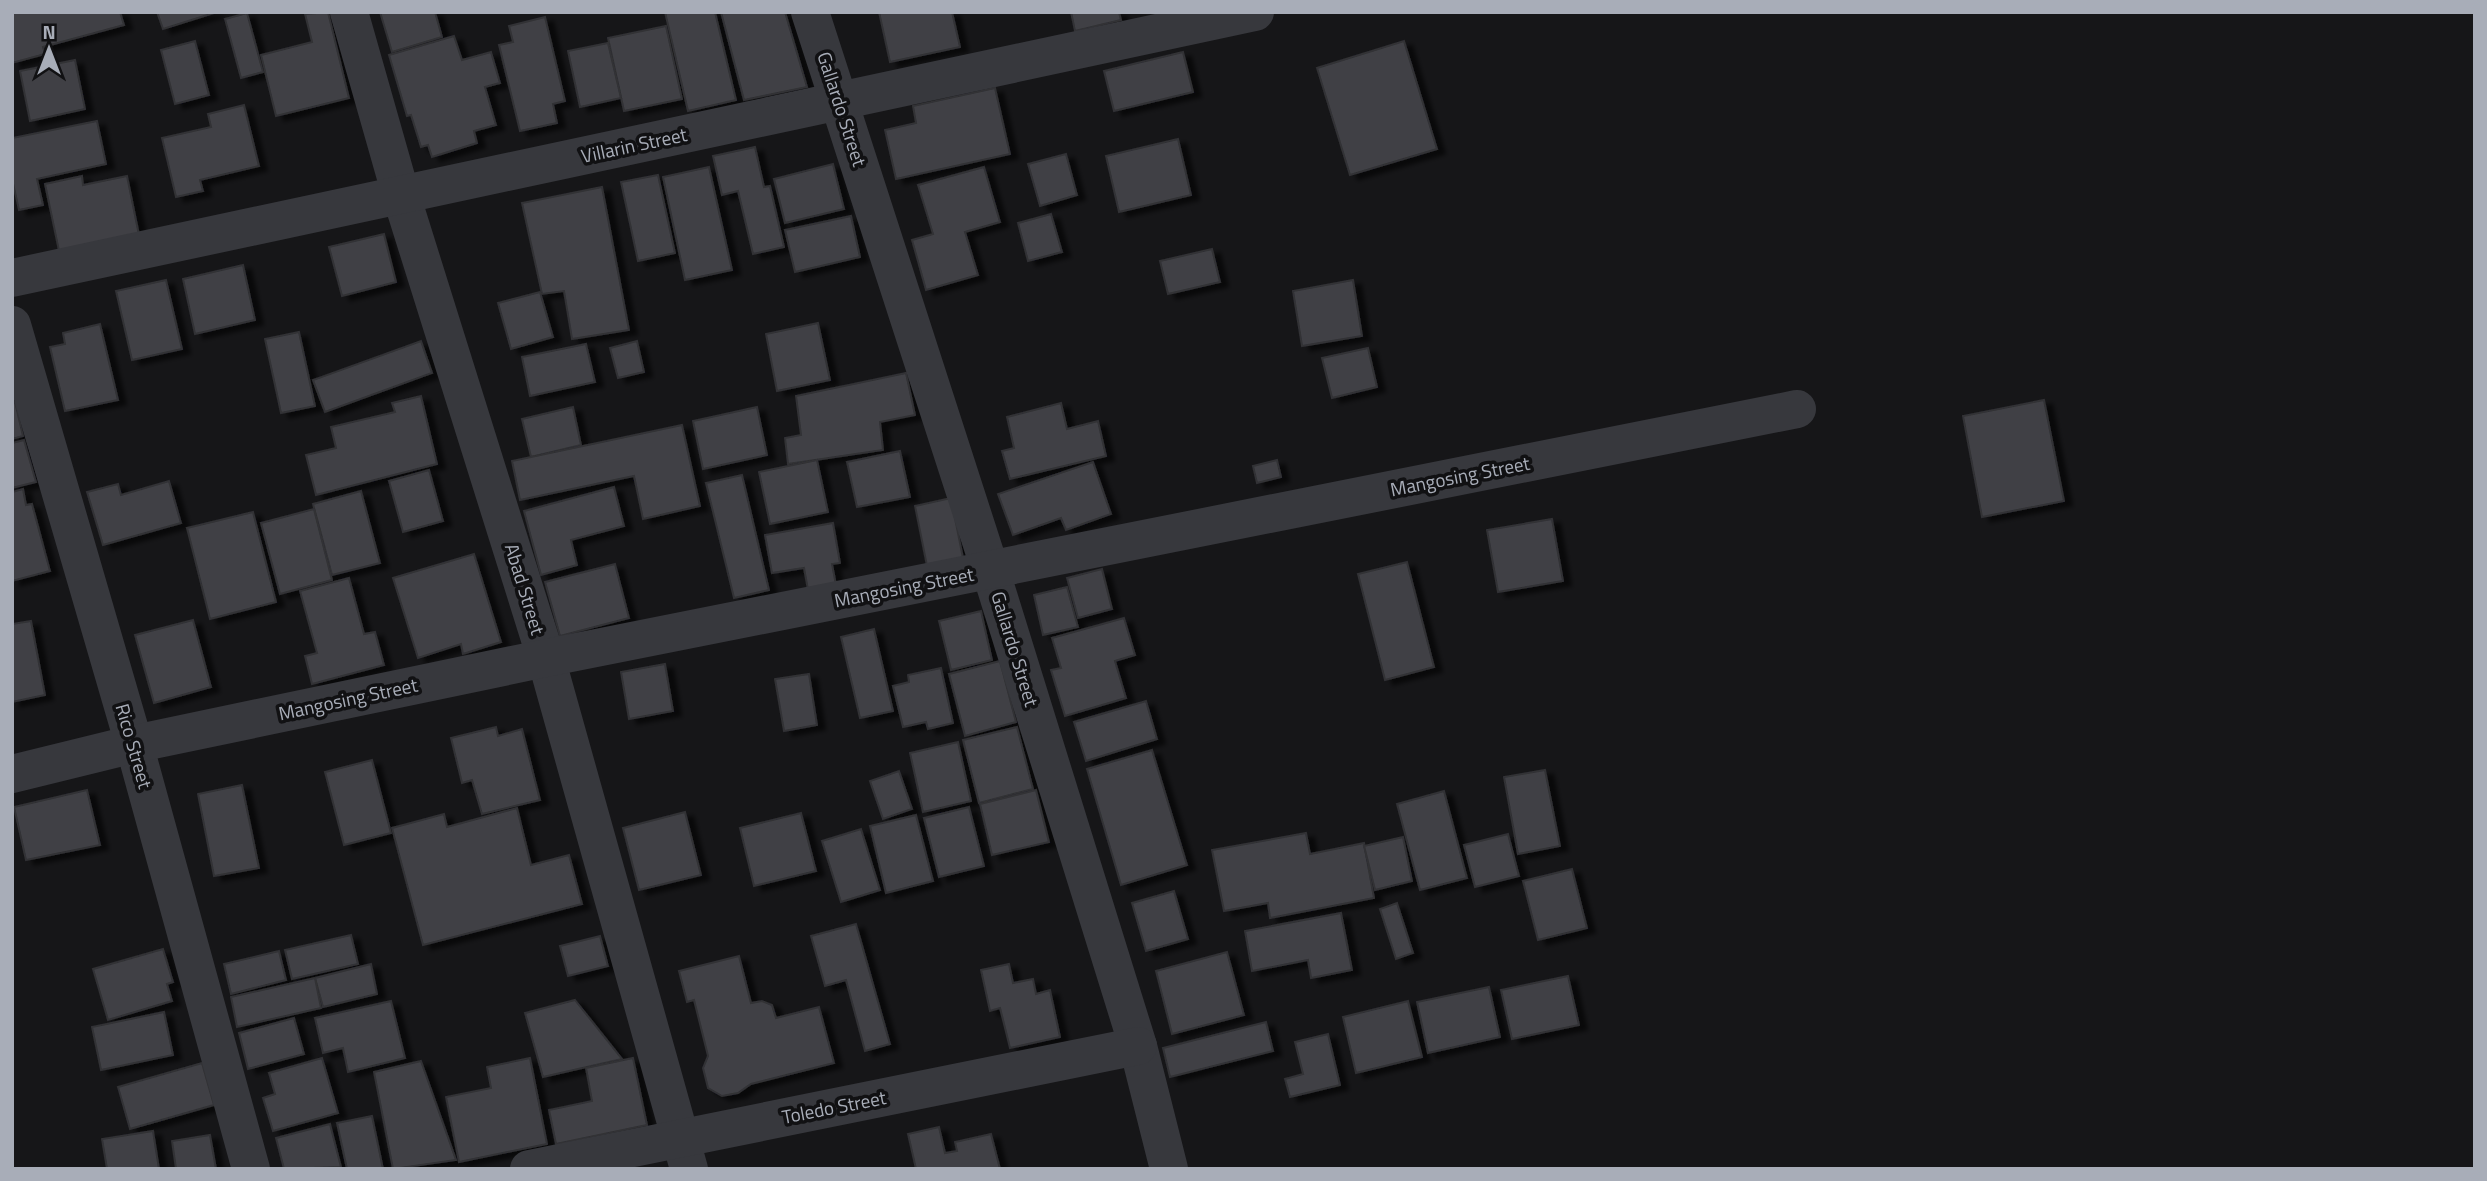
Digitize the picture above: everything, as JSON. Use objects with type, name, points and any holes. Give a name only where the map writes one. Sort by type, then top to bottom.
[{"type":"street","name":"Abad Street","points":[[349,12],[401,195],[546,658],[685,1154]]},
{"type":"street","name":"Gallardo Street","points":[[810,12],[990,569],[1138,1046],[1169,1169]]},
{"type":"street","name":"Villarin Street","points":[[12,278],[840,102],[1205,20],[1255,12]]},
{"type":"street","name":"Rico Street","points":[[12,325],[134,744],[251,1169]]},
{"type":"street","name":"Mangosing Street","points":[[12,774],[134,744],[546,658],[1797,409]]},
{"type":"street","name":"Toledo Street","points":[[529,1169],[685,1154],[1138,1046]]},
{"type":"building","points":[[12,12],[120,12],[124,25],[43,47],[45,54],[12,63]]},
{"type":"building","points":[[157,12],[217,12],[163,29]]},
{"type":"building","points":[[328,12],[349,98],[276,116],[261,55],[312,42],[305,14]]},
{"type":"building","points":[[380,12],[435,12],[442,37],[392,52]]},
{"type":"building","points":[[665,12],[715,12],[736,100],[688,111]]},
{"type":"building","points":[[721,12],[785,12],[807,87],[744,100]]},
{"type":"building","points":[[879,12],[952,12],[960,47],[890,62]]},
{"type":"building","points":[[1071,12],[1119,12],[1121,20],[1075,31]]},
{"type":"building","points":[[247,13],[263,72],[241,78],[225,19]]},
{"type":"building","points":[[545,17],[565,101],[553,104],[557,123],[520,131],[499,45],[513,42],[509,26]]},
{"type":"building","points":[[666,26],[682,99],[624,111],[608,38]]},
{"type":"building","points":[[454,36],[462,60],[491,52],[500,83],[485,87],[496,125],[474,131],[477,143],[432,157],[428,145],[421,147],[411,115],[407,116],[389,55]]},
{"type":"building","points":[[195,41],[209,95],[175,104],[161,50]]},
{"type":"building","points":[[1404,41],[1437,149],[1350,175],[1317,68]]},
{"type":"building","points":[[608,43],[621,98],[580,107],[568,51]]},
{"type":"building","points":[[1183,52],[1193,92],[1114,111],[1104,71]]},
{"type":"building","points":[[75,60],[85,109],[30,121],[20,71]]},
{"type":"building","points":[[995,88],[1010,154],[896,179],[885,130],[916,123],[913,106]]},
{"type":"building","points":[[244,105],[259,166],[200,180],[203,191],[176,197],[162,138],[211,127],[208,114]]},
{"type":"building","points":[[97,121],[106,164],[37,179],[43,205],[19,210],[12,179],[12,138]]},
{"type":"building","points":[[1178,139],[1191,195],[1119,212],[1106,156]]},
{"type":"building","points":[[755,147],[764,187],[770,186],[784,247],[753,254],[738,191],[722,195],[713,156]]},
{"type":"building","points":[[1066,154],[1077,195],[1040,206],[1028,164]]},
{"type":"building","points":[[833,164],[844,209],[785,223],[774,179]]},
{"type":"building","points":[[709,167],[732,270],[685,280],[663,177]]},
{"type":"building","points":[[984,167],[1000,222],[965,232],[978,275],[926,290],[912,240],[933,234],[918,185]]},
{"type":"building","points":[[658,175],[675,253],[638,261],[621,182]]},
{"type":"building","points":[[82,176],[83,185],[127,176],[139,235],[59,251],[45,184]]},
{"type":"building","points":[[602,187],[629,330],[572,339],[564,291],[542,294],[522,203]]},
{"type":"building","points":[[1051,214],[1062,252],[1028,261],[1018,223]]},
{"type":"building","points":[[851,216],[860,257],[795,272],[785,230]]},
{"type":"building","points":[[384,234],[396,282],[342,296],[329,247]]},
{"type":"building","points":[[1212,249],[1220,282],[1168,294],[1160,261]]},
{"type":"building","points":[[243,265],[255,320],[195,334],[183,279]]},
{"type":"building","points":[[166,280],[182,349],[132,360],[116,291]]},
{"type":"building","points":[[1353,280],[1362,336],[1302,346],[1293,291]]},
{"type":"building","points":[[540,292],[553,337],[511,349],[498,303]]},
{"type":"building","points":[[818,323],[830,380],[777,391],[766,334]]},
{"type":"building","points":[[100,324],[118,400],[65,411],[50,347],[65,344],[63,333]]},
{"type":"building","points":[[299,332],[315,406],[281,413],[265,339]]},
{"type":"building","points":[[421,341],[432,373],[325,412],[313,380]]},
{"type":"building","points":[[637,341],[644,372],[618,378],[610,348]]},
{"type":"building","points":[[586,344],[595,382],[530,396],[522,357]]},
{"type":"building","points":[[1368,348],[1377,387],[1332,398],[1322,358]]},
{"type":"building","points":[[906,373],[915,415],[880,422],[883,450],[788,464],[785,438],[801,435],[796,396]]},
{"type":"building","points":[[421,396],[437,464],[316,495],[306,455],[336,448],[331,427],[395,412],[392,403]]},
{"type":"building","points":[[2044,400],[2064,501],[1982,517],[1963,416]]},
{"type":"building","points":[[15,402],[23,436],[12,439],[12,403]]},
{"type":"building","points":[[1061,403],[1067,429],[1098,421],[1106,456],[1010,479],[1002,451],[1014,448],[1007,417]]},
{"type":"building","points":[[573,407],[581,445],[531,457],[522,419]]},
{"type":"building","points":[[757,407],[767,455],[703,469],[693,421]]},
{"type":"building","points":[[682,425],[700,506],[643,519],[634,476],[520,500],[512,461]]},
{"type":"building","points":[[24,440],[36,482],[12,488],[12,443]]},
{"type":"building","points":[[900,451],[910,497],[857,507],[847,462]]},
{"type":"building","points":[[817,460],[828,512],[770,524],[759,472]]},
{"type":"building","points":[[1277,460],[1281,477],[1257,483],[1253,466]]},
{"type":"building","points":[[1093,462],[1111,514],[1066,530],[1061,518],[1013,535],[998,494]]},
{"type":"building","points":[[429,470],[443,521],[403,532],[389,481]]},
{"type":"building","points":[[742,475],[769,590],[734,598],[706,483]]},
{"type":"building","points":[[169,481],[181,523],[103,545],[87,492],[118,484],[121,495]]},
{"type":"building","points":[[614,487],[624,526],[571,540],[577,565],[541,575],[524,511]]},
{"type":"building","points":[[23,489],[26,505],[32,504],[50,571],[12,581],[12,492]]},
{"type":"building","points":[[361,491],[380,563],[332,575],[313,504]]},
{"type":"building","points":[[951,498],[963,558],[927,566],[915,506]]},
{"type":"building","points":[[314,509],[332,580],[280,594],[261,523]]},
{"type":"building","points":[[253,512],[276,602],[210,619],[187,528]]},
{"type":"building","points":[[1552,519],[1563,581],[1498,592],[1487,530]]},
{"type":"building","points":[[833,523],[840,563],[832,564],[836,585],[808,590],[804,568],[772,573],[765,535]]},
{"type":"building","points":[[474,554],[501,642],[463,654],[461,644],[418,658],[393,578]]},
{"type":"building","points":[[1407,562],[1434,667],[1385,680],[1358,574]]},
{"type":"building","points":[[615,564],[629,618],[560,636],[545,582]]},
{"type":"building","points":[[1102,569],[1112,609],[1078,618],[1067,578]]},
{"type":"building","points":[[349,578],[364,634],[375,632],[384,665],[312,684],[305,656],[317,653],[300,591]]},
{"type":"building","points":[[1067,587],[1078,627],[1043,635],[1034,595]]},
{"type":"building","points":[[981,611],[992,660],[951,670],[939,621]]},
{"type":"building","points":[[1124,618],[1135,655],[1115,661],[1126,698],[1065,716],[1051,670],[1061,668],[1052,638]]},
{"type":"building","points":[[193,620],[211,687],[154,703],[135,635]]},
{"type":"building","points":[[31,621],[45,695],[12,702],[12,624]]},
{"type":"building","points":[[874,629],[893,711],[860,718],[841,637]]},
{"type":"building","points":[[1000,661],[1016,722],[965,736],[949,674]]},
{"type":"building","points":[[665,664],[673,711],[629,719],[621,672]]},
{"type":"building","points":[[941,668],[953,723],[928,729],[926,722],[903,727],[893,686],[909,682],[908,675]]},
{"type":"building","points":[[809,674],[817,725],[784,731],[775,679]]},
{"type":"building","points":[[1146,701],[1157,739],[1086,761],[1074,722]]},
{"type":"building","points":[[496,727],[498,736],[522,729],[540,800],[482,814],[472,780],[462,783],[451,738]]},
{"type":"building","points":[[1017,727],[1033,789],[979,803],[963,740]]},
{"type":"building","points":[[958,742],[971,801],[923,812],[910,753]]},
{"type":"building","points":[[1152,750],[1187,865],[1121,885],[1087,769]]},
{"type":"building","points":[[372,760],[391,833],[344,845],[325,772]]},
{"type":"building","points":[[1545,770],[1560,846],[1518,854],[1504,777]]},
{"type":"building","points":[[899,771],[912,809],[883,819],[870,781]]},
{"type":"building","points":[[242,785],[259,868],[214,876],[198,794]]},
{"type":"building","points":[[87,790],[100,845],[26,860],[14,807]]},
{"type":"building","points":[[1036,790],[1049,842],[992,855],[980,804]]},
{"type":"building","points":[[1444,791],[1467,878],[1420,890],[1397,804]]},
{"type":"building","points":[[969,807],[984,866],[939,877],[924,818]]},
{"type":"building","points":[[517,808],[531,865],[569,855],[582,904],[423,945],[392,828],[444,814],[447,827]]},
{"type":"building","points":[[685,812],[701,875],[639,890],[623,828]]},
{"type":"building","points":[[801,813],[816,871],[754,886],[740,828]]},
{"type":"building","points":[[916,815],[933,881],[886,893],[870,826]]},
{"type":"building","points":[[861,829],[880,890],[841,902],[822,841]]},
{"type":"building","points":[[1306,833],[1310,854],[1364,843],[1374,898],[1270,918],[1268,903],[1224,911],[1212,850]]},
{"type":"building","points":[[1508,834],[1519,876],[1475,887],[1464,845]]},
{"type":"building","points":[[1403,837],[1412,881],[1375,890],[1364,846]]},
{"type":"building","points":[[1572,869],[1587,928],[1538,940],[1523,881]]},
{"type":"building","points":[[1174,891],[1188,939],[1146,951],[1132,903]]},
{"type":"building","points":[[1397,903],[1413,953],[1396,959],[1380,909]]},
{"type":"building","points":[[1341,913],[1352,970],[1311,978],[1308,960],[1252,971],[1245,931]]},
{"type":"building","points":[[856,924],[890,1044],[865,1051],[846,980],[825,986],[811,936]]},
{"type":"building","points":[[351,935],[358,964],[292,979],[285,950]]},
{"type":"building","points":[[600,936],[608,966],[568,976],[560,946]]},
{"type":"building","points":[[163,949],[173,982],[167,984],[172,1001],[108,1020],[93,969]]},
{"type":"building","points":[[279,951],[286,980],[231,994],[224,964]]},
{"type":"building","points":[[1227,952],[1244,1015],[1172,1034],[1156,971]]},
{"type":"building","points":[[739,956],[751,1003],[762,1001],[772,1005],[776,1018],[819,1007],[834,1063],[751,1084],[738,1093],[722,1096],[708,1088],[703,1068],[708,1056],[694,1000],[687,1002],[679,971]]},
{"type":"building","points":[[371,964],[377,994],[323,1007],[315,978]]},
{"type":"building","points":[[1009,964],[1013,983],[1033,979],[1036,994],[1050,990],[1060,1037],[1010,1048],[1000,1008],[990,1011],[981,970]]},
{"type":"building","points":[[1568,976],[1579,1025],[1512,1039],[1501,990]]},
{"type":"building","points":[[315,978],[321,1008],[237,1027],[231,997]]},
{"type":"building","points":[[1489,987],[1500,1037],[1428,1053],[1417,1002]]},
{"type":"building","points":[[575,1000],[622,1059],[543,1077],[525,1013]]},
{"type":"building","points":[[391,1001],[405,1058],[348,1072],[343,1048],[323,1053],[315,1018]]},
{"type":"building","points":[[1408,1001],[1422,1057],[1356,1073],[1343,1017]]},
{"type":"building","points":[[164,1012],[173,1055],[101,1070],[92,1027]]},
{"type":"building","points":[[294,1018],[304,1054],[248,1069],[239,1033]]},
{"type":"building","points":[[1266,1022],[1273,1051],[1170,1077],[1163,1048]]},
{"type":"building","points":[[1328,1034],[1340,1085],[1290,1097],[1285,1079],[1303,1074],[1295,1042]]},
{"type":"building","points":[[322,1058],[338,1113],[273,1131],[263,1098],[275,1094],[269,1073]]},
{"type":"building","points":[[530,1058],[547,1144],[459,1162],[446,1097],[491,1088],[487,1067]]},
{"type":"building","points":[[633,1058],[647,1125],[556,1144],[549,1110],[592,1101],[586,1068]]},
{"type":"building","points":[[421,1061],[456,1160],[393,1169],[374,1072]]},
{"type":"building","points":[[202,1063],[214,1105],[130,1129],[118,1087]]},
{"type":"building","points":[[372,1116],[383,1169],[347,1169],[337,1123]]},
{"type":"building","points":[[330,1124],[341,1167],[284,1169],[276,1138]]},
{"type":"building","points":[[939,1127],[945,1153],[957,1151],[955,1142],[991,1134],[1000,1169],[916,1169],[908,1134]]},
{"type":"building","points":[[153,1131],[159,1169],[107,1169],[102,1139]]},
{"type":"building","points":[[210,1135],[216,1169],[176,1169],[172,1141]]}]
